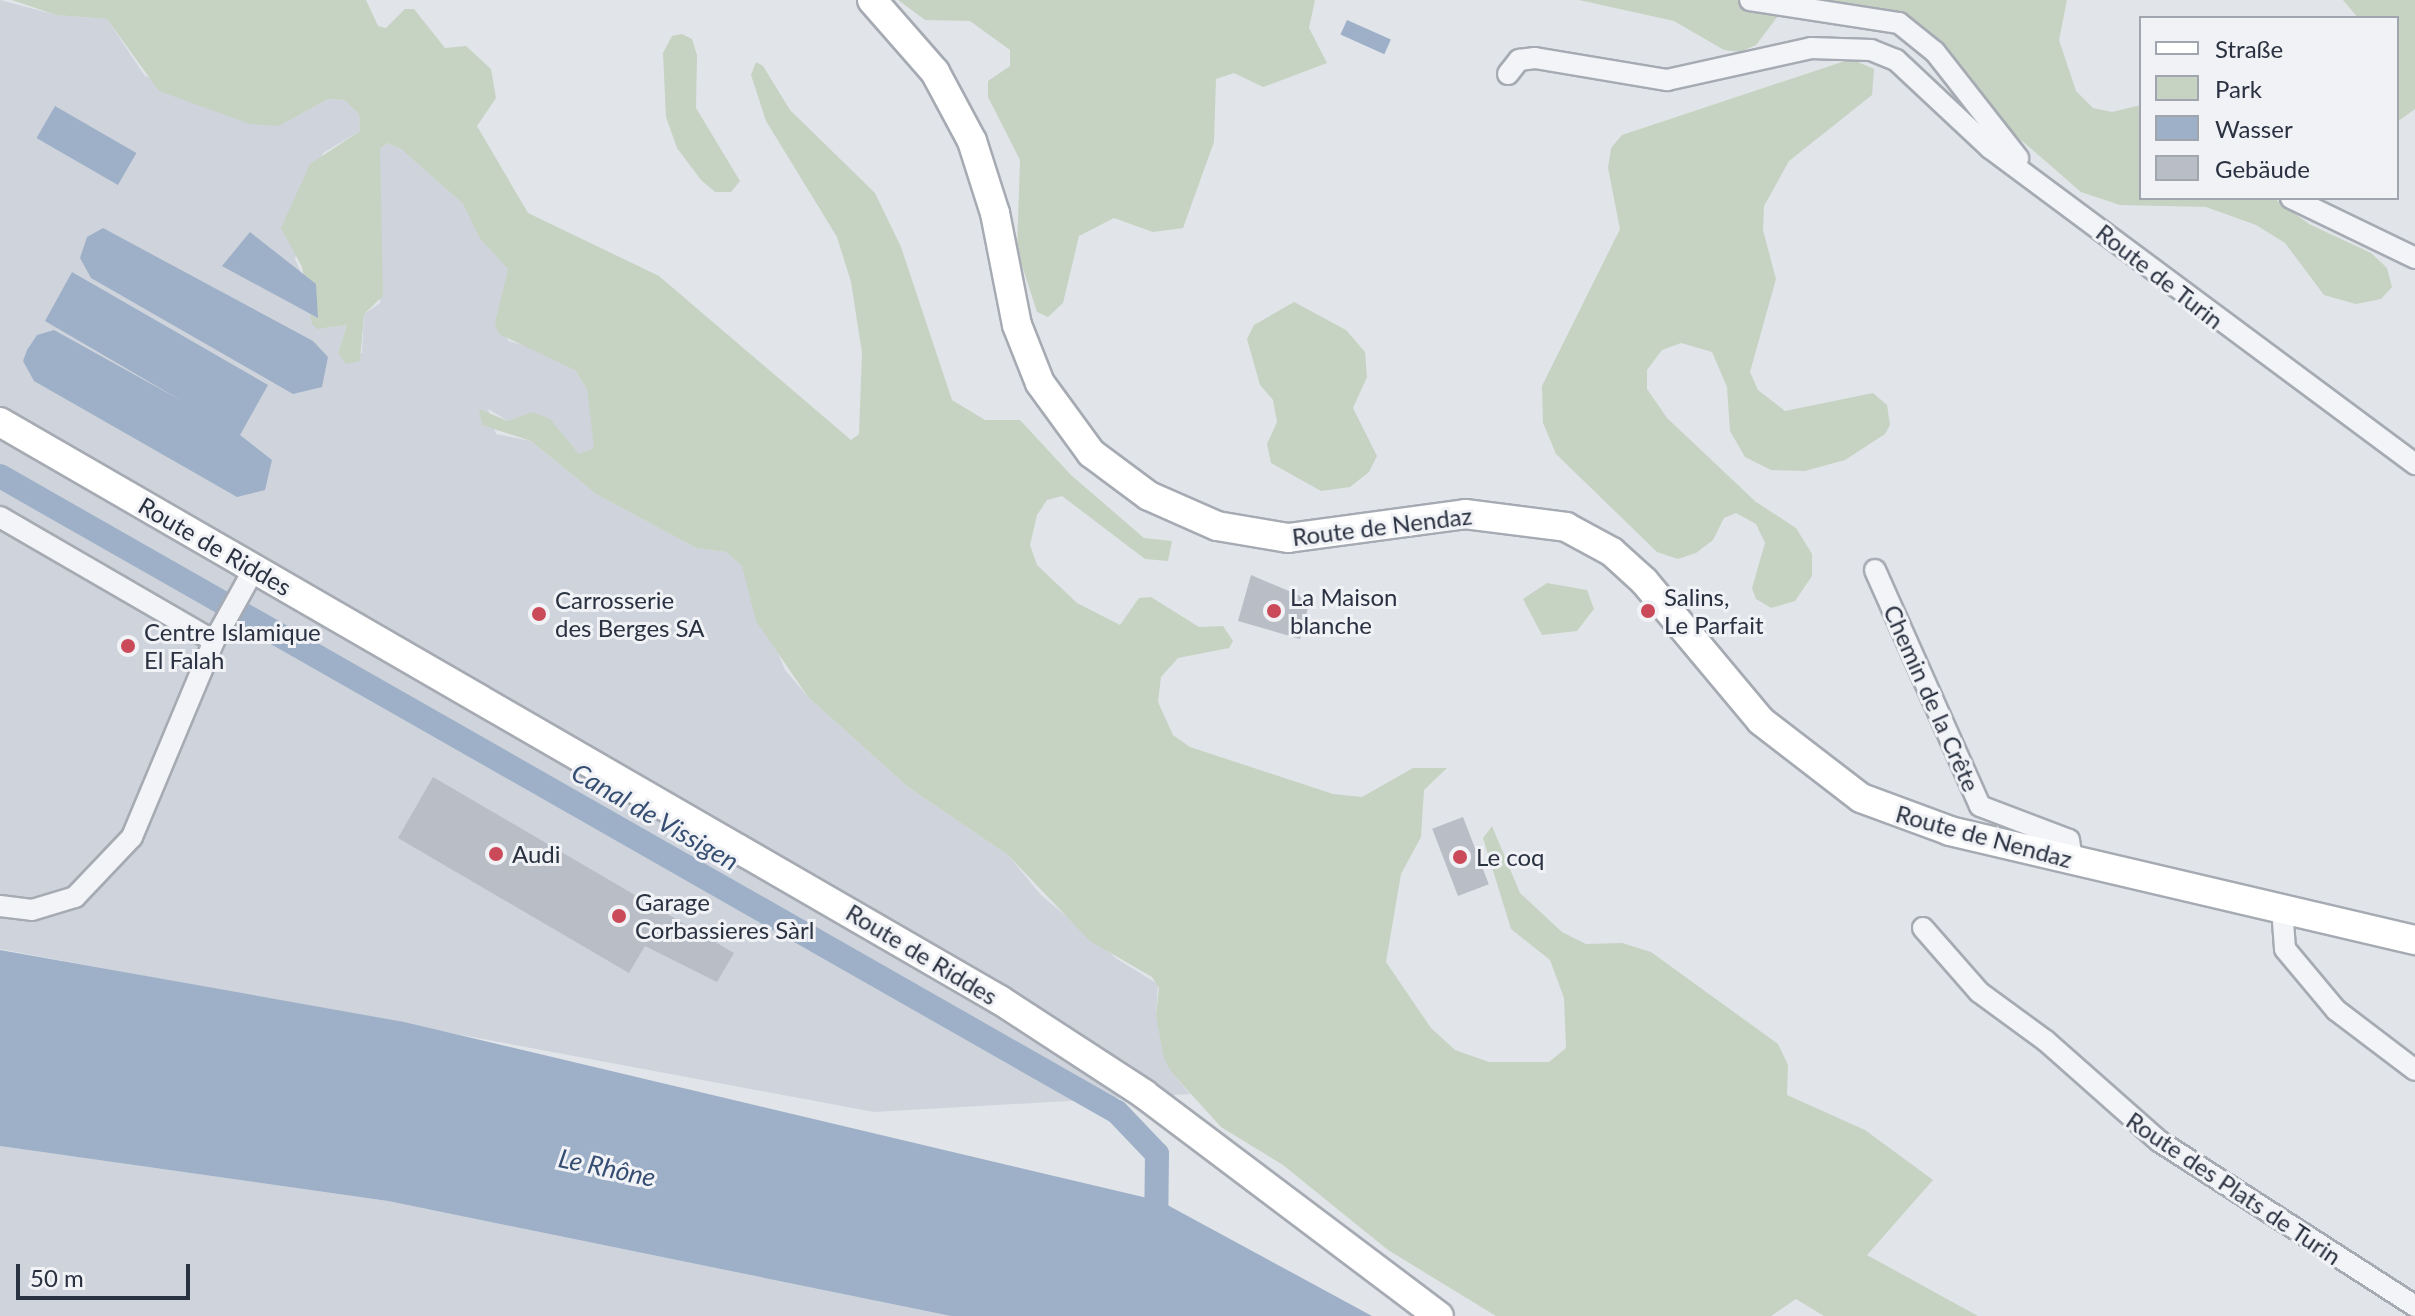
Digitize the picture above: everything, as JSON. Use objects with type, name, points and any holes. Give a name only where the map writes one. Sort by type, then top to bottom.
[{"type":"main road","name":"Route de Nendaz","points":[[872,0],[935,72],[972,141],[995,213],[1017,325],[1040,383],[1091,453],[1120,477],[1186,515],[1274,537],[1312,538],[1465,514],[1566,527],[1612,552],[1644,581],[1761,721],[1839,786],[1918,823],[2415,940]]},
{"type":"main road","name":"Route de Riddes","points":[[0,422],[867,921],[1069,1044],[1439,1316]]},
{"type":"street","points":[[1750,0],[1899,23],[1941,59],[2017,155],[2017,166]]},
{"type":"street","name":"Route de Turin","points":[[1508,74],[1519,60],[1535,58],[1667,80],[1787,51],[1835,48],[1871,50],[1916,75],[1967,129],[2415,464]]},
{"type":"street","points":[[2295,200],[2415,258]]},
{"type":"street","points":[[0,517],[214,641]]},
{"type":"street","points":[[0,906],[32,910],[75,897],[108,869],[132,837],[214,641],[254,569]]},
{"type":"street","name":"Chemin de la Crête","points":[[1875,570],[1980,806],[2069,840],[2072,860]]},
{"type":"street","points":[[2282,908],[2285,949],[2336,1010],[2415,1070]]},
{"type":"street","name":"Route des Plats de Turin","points":[[1923,928],[1979,992],[2046,1041],[2159,1141],[2415,1306]]},
{"type":"shaded area","points":[[0,0],[56,15],[107,19],[145,76],[279,126],[328,99],[344,100],[359,114],[360,131],[323,153],[295,259],[326,328],[347,325],[338,353],[362,353],[364,314],[380,303],[380,149],[387,143],[401,149],[463,204],[479,236],[508,269],[496,323],[509,341],[546,352],[575,370],[587,389],[594,421],[594,448],[579,454],[549,419],[508,421],[488,409],[496,434],[531,441],[596,494],[696,548],[726,552],[742,566],[785,670],[808,697],[908,787],[1008,855],[1041,895],[1117,959],[1158,984],[1156,1016],[1172,1073],[1190,1094],[874,1112],[0,949]]},
{"type":"shaded area","points":[[0,1146],[388,1201],[951,1316],[0,1316]]},
{"type":"green space","points":[[12,0],[366,0],[378,26],[386,28],[405,9],[414,9],[445,48],[466,46],[491,69],[496,98],[477,126],[528,213],[659,276],[851,440],[859,434],[862,353],[851,282],[837,237],[766,121],[751,75],[756,62],[763,66],[790,110],[875,193],[901,247],[952,400],[985,420],[1020,420],[1071,475],[1144,538],[1172,541],[1168,561],[1145,559],[1062,496],[1047,500],[1037,515],[1030,545],[1037,565],[1077,603],[1120,625],[1139,598],[1151,597],[1199,627],[1223,626],[1233,641],[1229,648],[1178,658],[1161,677],[1158,702],[1173,735],[1190,747],[1333,794],[1362,797],[1413,768],[1447,768],[1424,790],[1421,837],[1401,874],[1386,962],[1431,1028],[1455,1050],[1489,1062],[1549,1062],[1566,1048],[1564,998],[1550,960],[1511,929],[1483,838],[1492,826],[1520,893],[1562,932],[1586,944],[1622,943],[1651,952],[1778,1044],[1788,1065],[1787,1095],[1865,1130],[1933,1180],[1867,1255],[1978,1316],[1824,1316],[1796,1299],[1771,1316],[1496,1316],[1388,1250],[1283,1165],[1221,1127],[1172,1073],[1164,1059],[1156,1016],[1159,988],[1152,977],[1090,941],[1008,855],[908,787],[808,697],[756,621],[742,566],[726,552],[696,548],[596,494],[531,441],[482,425],[479,409],[508,421],[533,412],[550,419],[579,454],[594,448],[587,389],[575,370],[499,334],[495,323],[508,269],[479,237],[463,204],[401,149],[387,143],[380,149],[383,296],[364,314],[360,361],[346,364],[338,353],[347,325],[317,329],[312,324],[302,267],[281,228],[310,164],[360,131],[359,114],[344,100],[328,99],[279,126],[250,124],[159,91],[107,19],[56,15]]},
{"type":"green space","points":[[898,0],[1315,0],[1309,28],[1327,63],[1263,87],[1234,73],[1216,79],[1214,142],[1183,228],[1153,232],[1114,218],[1079,236],[1063,303],[1048,317],[1037,312],[1017,250],[1020,160],[988,97],[988,81],[1010,66],[1010,50],[970,21],[925,20]]},
{"type":"green space","points":[[1579,0],[1790,0],[1756,45],[1740,52],[1724,50],[1674,21]]},
{"type":"green space","points":[[1821,0],[2067,0],[2059,40],[2076,91],[2093,108],[2112,112],[2139,105],[2139,200],[2277,200],[2309,224],[2371,253],[2387,268],[2392,287],[2381,299],[2356,304],[2324,295],[2285,243],[2256,225],[2206,207],[2120,205],[2081,192],[1903,38]]},
{"type":"green space","points":[[2343,0],[2415,0],[2415,109],[2399,121],[2399,16],[2356,16]]},
{"type":"green space","points":[[682,34],[692,39],[697,55],[696,108],[740,181],[731,192],[715,192],[701,180],[677,148],[666,117],[663,53],[672,36]]},
{"type":"green space","points":[[1851,59],[1874,69],[1872,95],[1789,161],[1764,206],[1763,230],[1776,279],[1750,372],[1758,390],[1785,411],[1873,393],[1887,405],[1890,425],[1885,434],[1845,460],[1805,471],[1771,470],[1745,457],[1730,431],[1727,387],[1712,352],[1681,343],[1662,350],[1647,370],[1647,389],[1667,418],[1756,502],[1796,528],[1812,554],[1812,576],[1795,601],[1771,608],[1756,599],[1752,588],[1765,543],[1756,524],[1736,513],[1724,518],[1713,540],[1696,553],[1678,559],[1657,552],[1556,454],[1543,423],[1542,386],[1620,229],[1608,168],[1611,148],[1622,135]]},
{"type":"green space","points":[[1294,302],[1346,330],[1365,352],[1367,377],[1353,408],[1377,456],[1369,472],[1350,487],[1321,491],[1271,463],[1267,444],[1277,422],[1273,400],[1260,385],[1247,339],[1254,325]]},
{"type":"green space","points":[[1547,583],[1587,590],[1594,609],[1577,631],[1542,635],[1523,599]]},
{"type":"water","points":[[1347,20],[1391,40],[1384,54],[1340,35]]},
{"type":"water","points":[[55,106],[136,153],[118,185],[37,138]]},
{"type":"water","points":[[103,228],[313,341],[328,357],[322,387],[293,394],[91,278],[80,258],[87,237]]},
{"type":"water","points":[[250,232],[316,284],[318,318],[222,266]]},
{"type":"water","points":[[72,272],[268,385],[240,435],[272,460],[265,490],[237,497],[34,381],[23,361],[27,350],[37,335],[54,330],[182,401],[45,321]]},
{"type":"water","name":"Le Rhône","points":[[0,950],[404,1022],[1160,1201],[1372,1316],[951,1316],[388,1201],[0,1146]]},
{"type":"building","name":"La Maison blanche","points":[[1251,575],[1310,600],[1300,639],[1238,621]]},
{"type":"building","points":[[433,777],[734,953],[717,982],[645,946],[629,973],[398,838]]},
{"type":"building","name":"Le coq","points":[[1463,817],[1489,884],[1458,896],[1432,829]]},
{"type":"waterway","name":"Canal de Vissigen","points":[[0,476],[1117,1112],[1157,1154],[1156,1233]]},
{"type":"place","name":"La Maison blanche","points":[[1274,611]]},
{"type":"place","name":"Salins, Le Parfait","points":[[1648,611]]},
{"type":"place","name":"Carrosserie des Berges SA","points":[[539,614]]},
{"type":"place","name":"Centre Islamique El Falah","points":[[128,646]]},
{"type":"place","name":"Audi","points":[[496,854]]},
{"type":"place","name":"Le coq","points":[[1460,857]]},
{"type":"place","name":"Garage Corbassieres Sàrl","points":[[619,916]]}]
